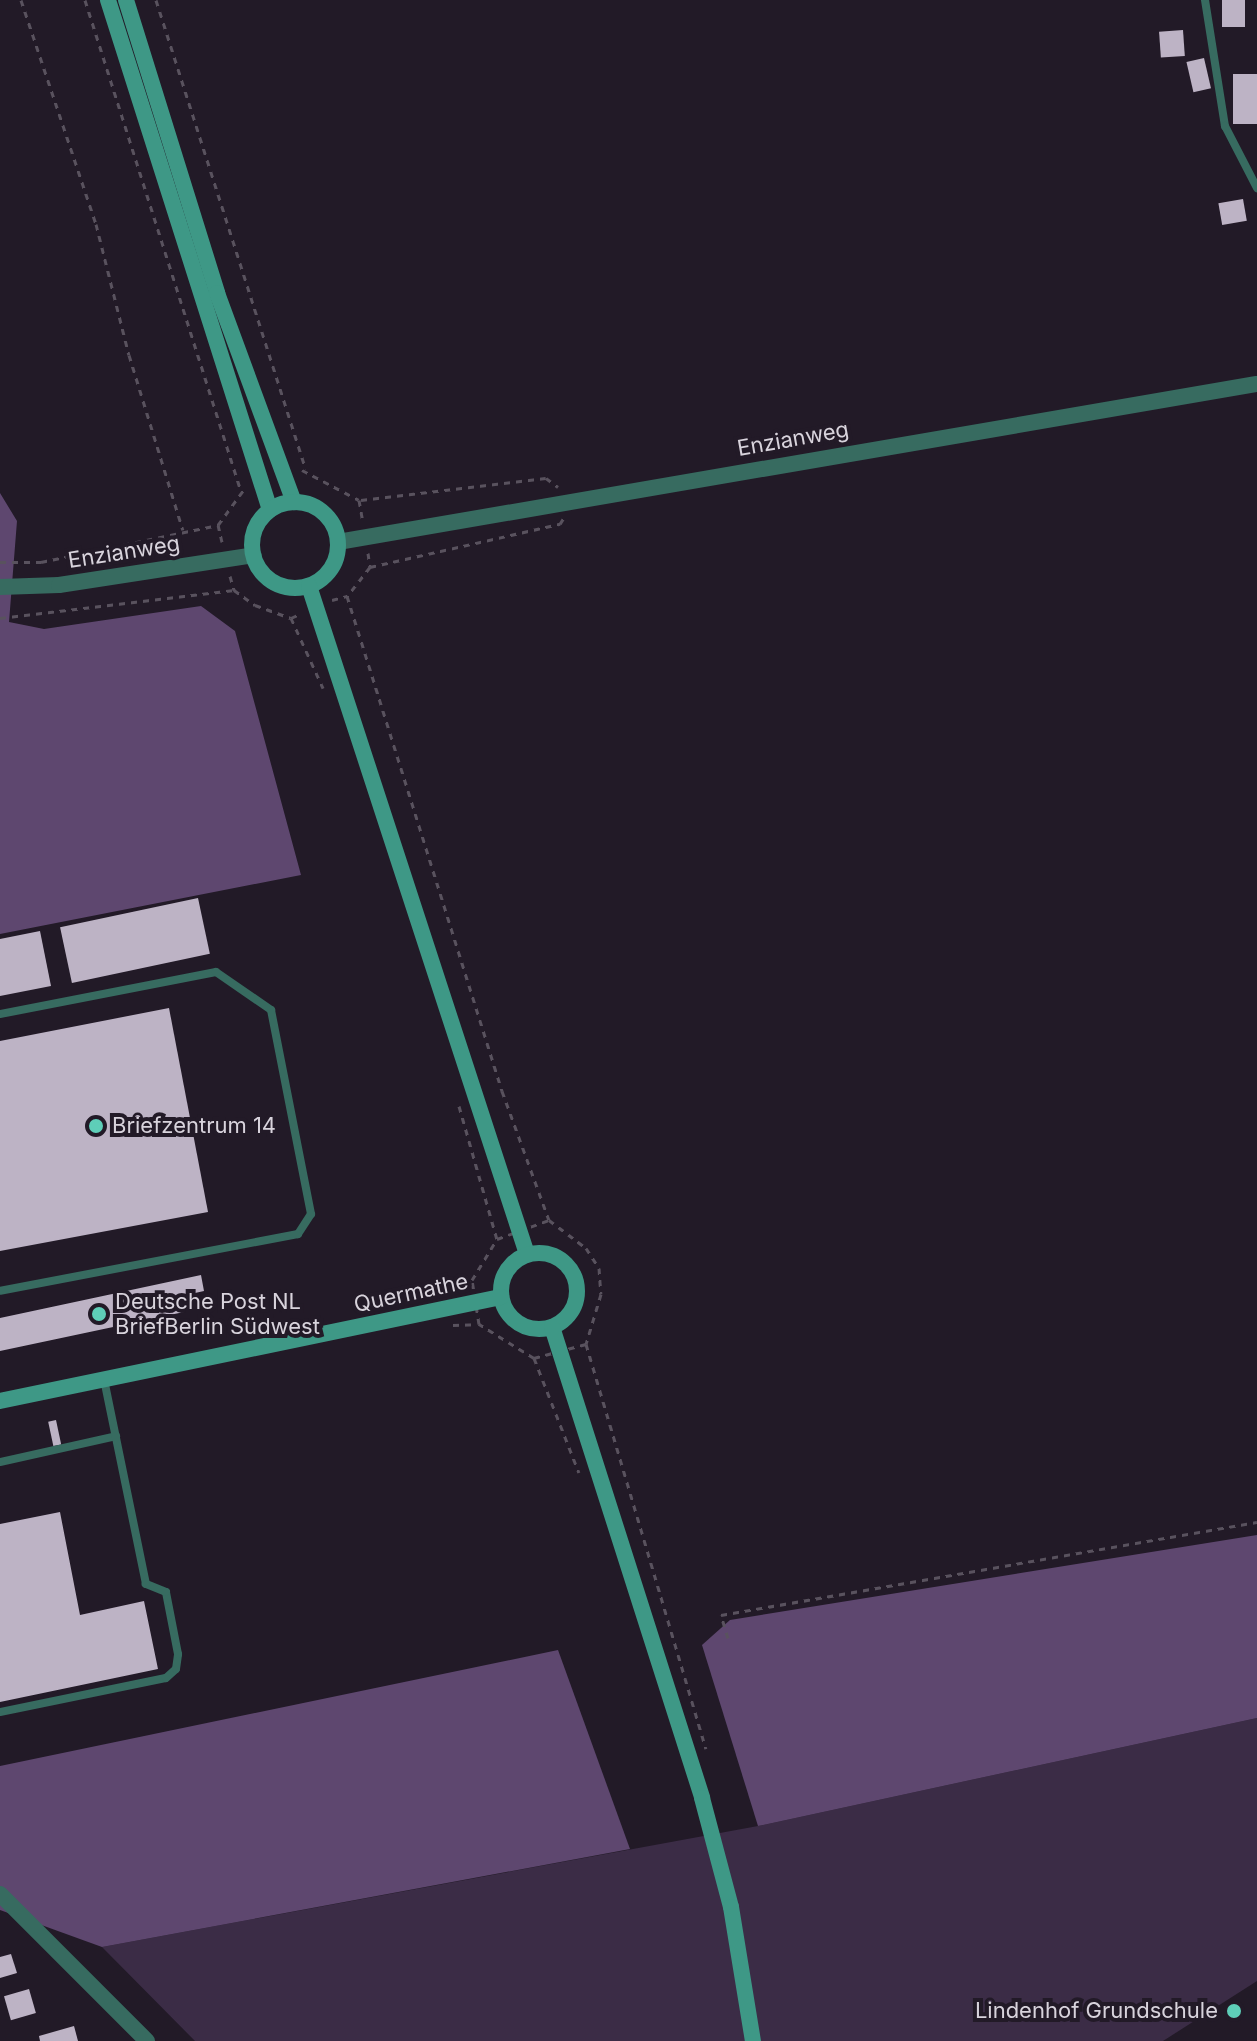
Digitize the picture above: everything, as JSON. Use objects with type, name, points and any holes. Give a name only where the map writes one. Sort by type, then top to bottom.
[{"type":"main road","points":[[108,0],[270,510]]},
{"type":"main road","points":[[126,0],[217,293],[294,502]]},
{"type":"main road","points":[[294,502],[319,509],[338,542],[331,569],[309,586],[275,583],[254,555],[255,530],[270,510],[294,502]]},
{"type":"main road","points":[[309,586],[527,1254]]},
{"type":"main road","points":[[527,1254],[553,1255],[573,1273],[577,1285],[572,1311],[552,1327],[526,1326],[506,1310],[501,1297],[510,1266],[527,1254]]},
{"type":"main road","name":"Quermathe","points":[[0,1401],[501,1297]]},
{"type":"main road","points":[[552,1327],[702,1798],[731,1907],[753,2041]]},
{"type":"street","name":"Enzianweg","points":[[338,542],[365,534],[574,498],[1257,384]]},
{"type":"street","name":"Enzianweg","points":[[0,587],[59,585],[254,555]]},
{"type":"street","points":[[0,1894],[147,2041]]},
{"type":"lane","points":[[1205,0],[1225,126],[1257,188]]},
{"type":"lane","points":[[0,1014],[216,972],[271,1010],[311,1214],[298,1234],[0,1291]]},
{"type":"lane","points":[[0,1712],[166,1678],[176,1669],[178,1654],[166,1592],[146,1584],[104,1380]]},
{"type":"lane","points":[[0,1462],[116,1436]]},
{"type":"path","points":[[21,0],[96,224],[129,355],[183,530]]},
{"type":"path","points":[[85,0],[240,489]]},
{"type":"path","points":[[156,0],[306,469],[359,500],[546,478],[574,498],[560,524],[370,567],[347,596],[291,618],[255,605],[234,590],[218,525],[240,489],[264,484]]},
{"type":"path","points":[[283,477],[306,469]]},
{"type":"path","points":[[359,500],[370,567]]},
{"type":"path","points":[[0,562],[41,562],[218,525]]},
{"type":"path","points":[[0,618],[234,590]]},
{"type":"path","points":[[347,596],[506,1105],[549,1220],[586,1248],[599,1268],[601,1294],[586,1344],[534,1358]]},
{"type":"path","points":[[291,618],[327,701]]},
{"type":"path","points":[[459,1103],[497,1239]]},
{"type":"path","points":[[549,1220],[497,1239],[472,1280],[479,1324],[534,1358],[583,1485]]},
{"type":"path","points":[[728,1638],[721,1615],[1257,1522]]},
{"type":"shaded area","points":[[0,493],[17,521],[9,622],[44,629],[201,606],[235,631],[301,875],[0,934]]},
{"type":"shaded area","points":[[1257,1535],[1257,1718],[758,1826],[702,1645],[730,1620]]},
{"type":"shaded area","points":[[558,1650],[630,1849],[102,1947],[0,1910],[0,1766]]},
{"type":"shaded area","points":[[1257,1718],[1257,1981],[1163,2041],[195,2041],[102,1947],[758,1826]]},
{"type":"building","points":[[1222,0],[1245,0],[1245,27],[1222,27]]},
{"type":"building","points":[[1183,30],[1185,56],[1161,58],[1159,32]]},
{"type":"building","points":[[1204,58],[1211,88],[1193,92],[1186,62]]},
{"type":"building","points":[[1233,74],[1257,74],[1257,124],[1233,124]]},
{"type":"building","points":[[1243,199],[1247,221],[1222,225],[1218,203]]},
{"type":"building","points":[[198,898],[210,954],[72,983],[60,927]]},
{"type":"building","points":[[40,931],[51,986],[0,996],[0,939]]},
{"type":"building","name":"Briefzentrum 14","points":[[169,1008],[208,1212],[0,1251],[0,1041]]},
{"type":"building","name":"Deutsche Post NL BriefBerlin Südwest","points":[[201,1275],[204,1291],[195,1293],[198,1309],[0,1351],[0,1318]]},
{"type":"building","points":[[56,1420],[61,1444],[53,1446],[48,1422]]},
{"type":"building","points":[[60,1512],[80,1615],[144,1601],[158,1669],[0,1702],[0,1524]]},
{"type":"building","points":[[11,1954],[17,1973],[0,1978],[0,1957]]},
{"type":"building","points":[[29,1989],[36,2013],[11,2020],[4,1996]]},
{"type":"building","points":[[74,2026],[78,2041],[40,2041],[39,2036]]},
{"type":"place","name":"Briefzentrum 14","points":[[96,1126]]},
{"type":"place","name":"Deutsche Post NL BriefBerlin Südwest","points":[[99,1314]]},
{"type":"place","name":"Lindenhof Grundschule","points":[[1234,2011]]}]
